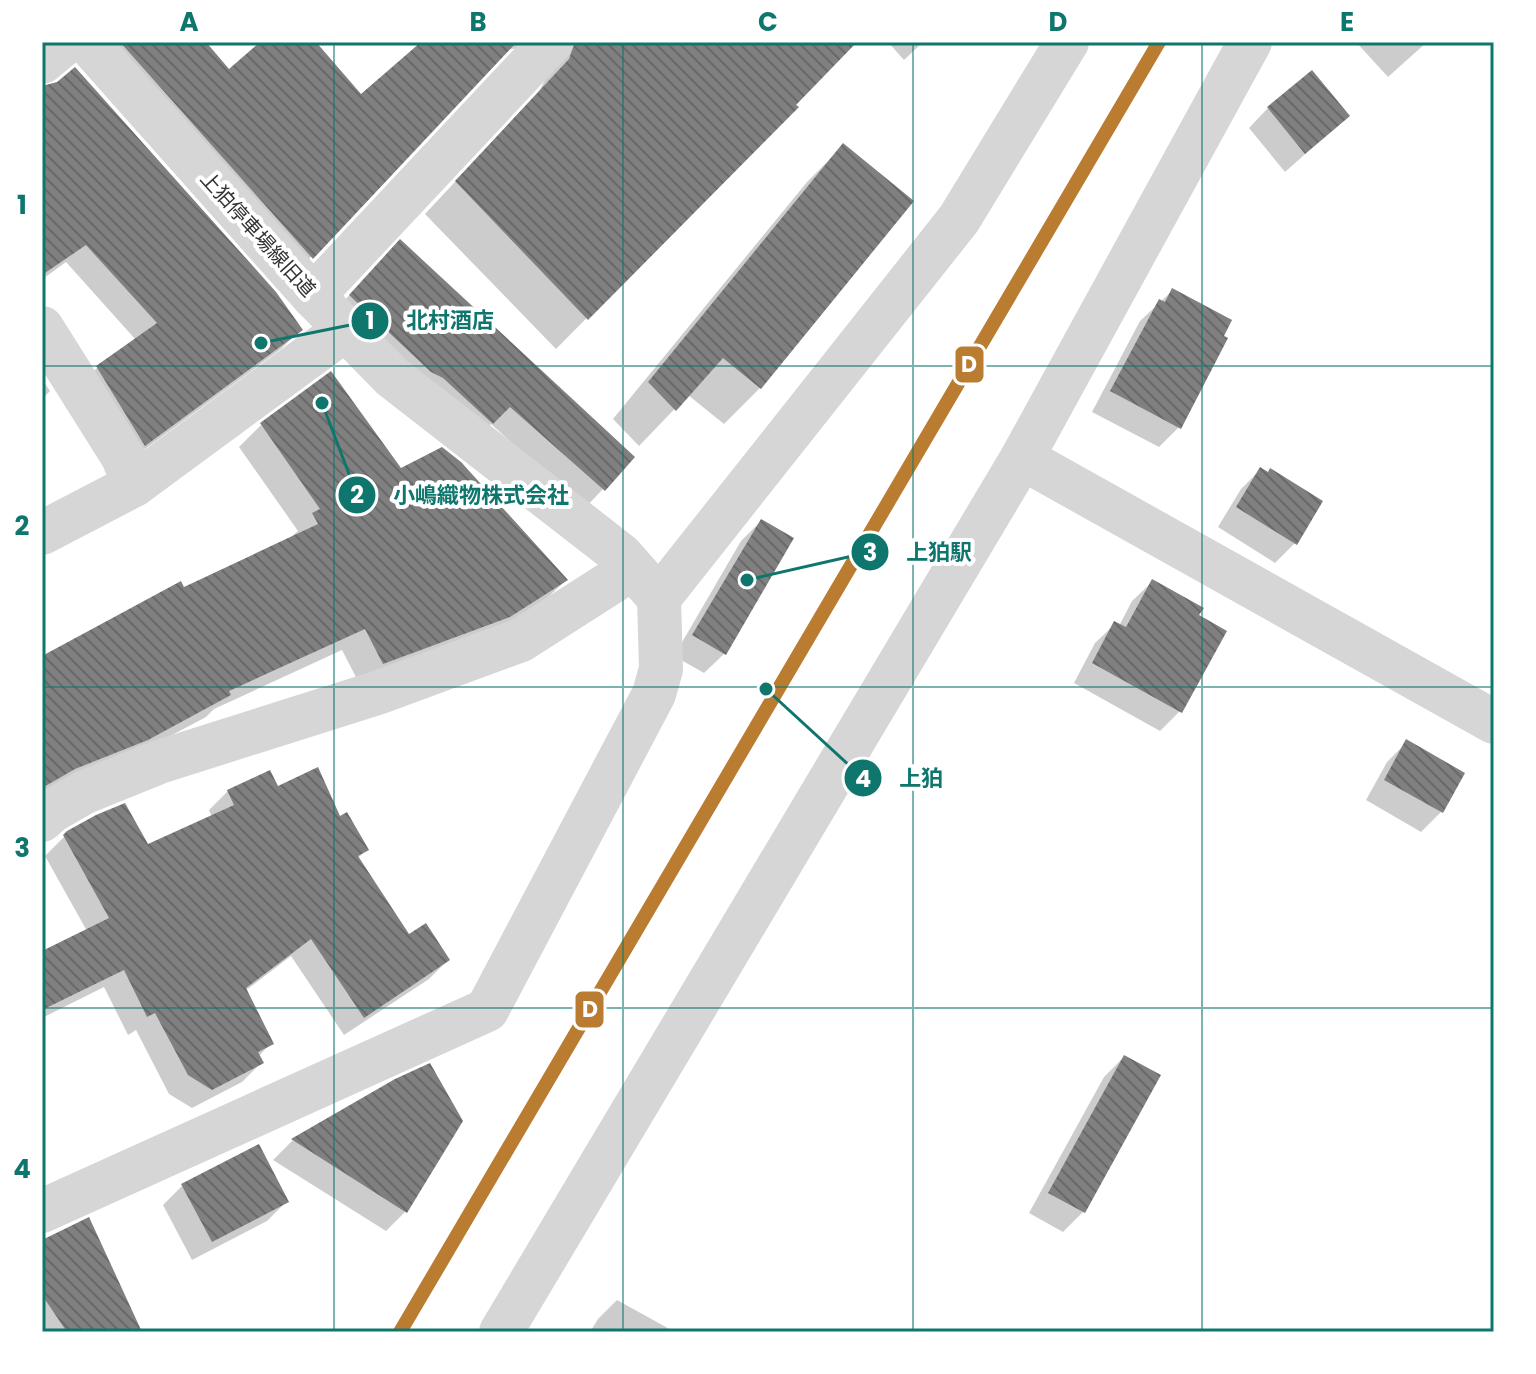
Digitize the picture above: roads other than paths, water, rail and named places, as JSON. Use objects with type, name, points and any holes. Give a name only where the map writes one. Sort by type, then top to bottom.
[{"type":"street","points":[[42,62],[66,42]]},
{"type":"street","name":"上狛停車場線旧道","points":[[87,42],[313,296],[392,377],[621,555],[646,584]]},
{"type":"street","points":[[42,820],[85,792],[159,762],[377,693],[521,640],[646,584],[959,219],[1067,42]]},
{"type":"street","points":[[501,1332],[1022,458],[1250,42]]},
{"type":"street","points":[[313,296],[541,46]]},
{"type":"street","points":[[42,328],[123,457],[134,485]]},
{"type":"street","points":[[42,533],[134,485],[346,329]]},
{"type":"street","points":[[1022,458],[1494,722]]},
{"type":"street","points":[[42,1211],[487,1010],[654,694],[661,669],[646,584]]},
{"type":"place","name":"北村酒店","points":[[261,343]]},
{"type":"place","name":"小嶋織物株式会社","points":[[322,403]]},
{"type":"place","name":"上狛駅","points":[[747,580]]},
{"type":"place","name":"上狛","points":[[766,689]]}]
